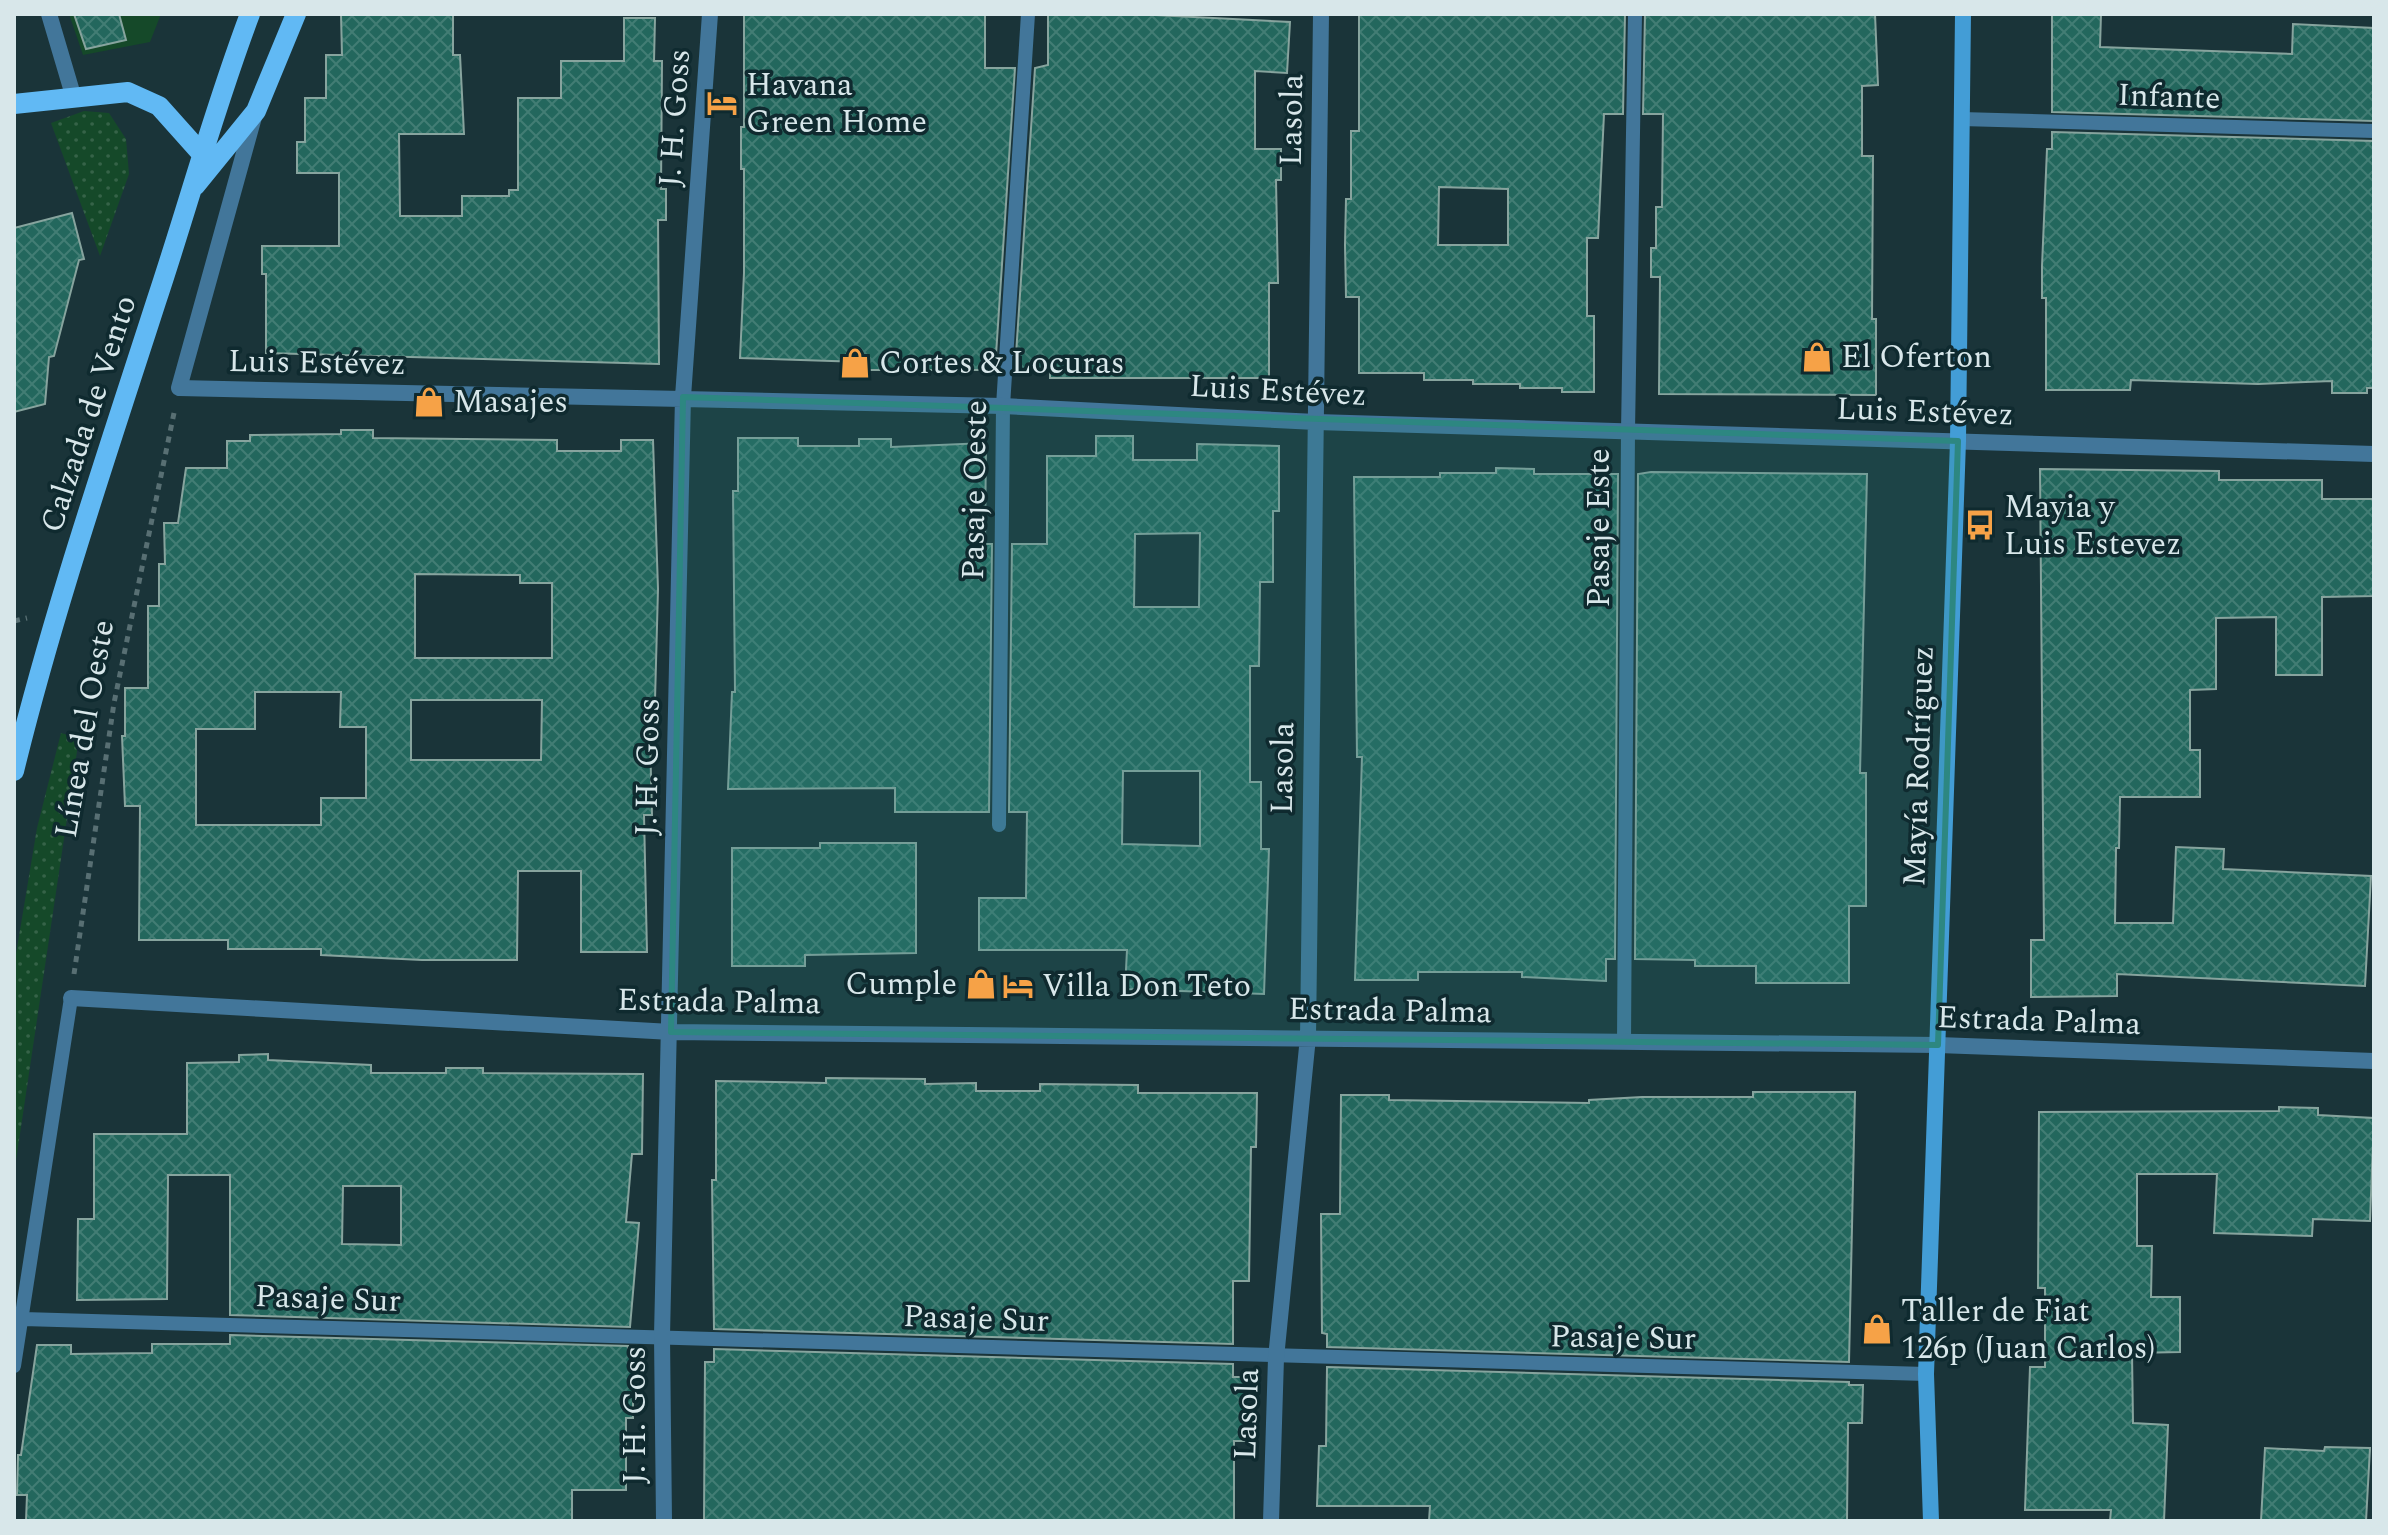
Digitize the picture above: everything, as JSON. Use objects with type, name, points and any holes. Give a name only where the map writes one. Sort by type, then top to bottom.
[{"type":"main road","name":"Calzada de Vento","points":[[226,77],[240,14]]},
{"type":"main road","name":"Calzada de Vento","points":[[14,771],[55,612],[201,153],[250,14]]},
{"type":"main road","points":[[190,192],[256,111],[296,14]]},
{"type":"main road","name":"Mayía Rodríguez","points":[[1931,1521],[1926,1374],[1958,441],[1963,14]]},
{"type":"main road","points":[[14,104],[73,95],[128,92],[149,102],[179,124],[201,153]]},
{"type":"street","points":[[49,14],[73,95]]},
{"type":"street","name":"J. H. Goss","points":[[664,1521],[662,1336],[683,397],[710,14]]},
{"type":"street","name":"Lasola","points":[[1271,1521],[1276,1358],[1308,1037],[1321,14]]},
{"type":"street","points":[[179,388],[256,111]]},
{"type":"street","name":"Luis Estévez","points":[[179,388],[1003,406],[1316,422],[2374,454]]},
{"type":"street","name":"Estrada Palma","points":[[71,998],[671,1032],[1938,1045],[2374,1061]]},
{"type":"lane","name":"Pasaje Oeste","points":[[999,825],[1003,406],[1028,14]]},
{"type":"lane","name":"Pasaje Este","points":[[1624,1042],[1628,431],[1635,14]]},
{"type":"lane","name":"Infante","points":[[1961,119],[2374,131]]},
{"type":"lane","points":[[14,1366],[71,998]]},
{"type":"lane","name":"Pasaje Sur","points":[[23,1319],[662,1336],[1276,1358],[1926,1374]]},
{"type":"path","name":"Línea del Oeste","points":[[71,998],[114,703],[179,388]]},
{"type":"highlighted area","points":[[683,397],[1958,441],[1938,1045],[671,1032]]},
{"type":"green space","points":[[69,14],[161,14],[150,42],[83,55]]},
{"type":"green space","points":[[84,111],[109,113],[126,139],[129,174],[100,256],[51,123]]},
{"type":"green space","points":[[61,733],[79,738],[14,1174],[14,966],[37,828]]},
{"type":"building","points":[[74,14],[119,14],[126,40],[86,49]]},
{"type":"building","points":[[341,14],[453,14],[453,55],[460,55],[464,134],[399,134],[400,216],[462,216],[462,196],[509,196],[509,190],[518,190],[518,98],[561,98],[561,61],[624,61],[624,18],[655,18],[654,61],[662,61],[661,189],[666,189],[666,220],[658,220],[659,364],[266,353],[266,274],[262,274],[262,246],[339,246],[339,173],[297,173],[297,142],[305,142],[305,98],[326,98],[326,55],[342,55]]},
{"type":"building","points":[[744,14],[985,14],[985,68],[1015,68],[995,370],[862,370],[862,362],[740,358],[744,273],[741,127],[744,127]]},
{"type":"building","points":[[1048,14],[1135,14],[1290,22],[1287,73],[1255,71],[1255,149],[1281,149],[1281,180],[1276,180],[1278,283],[1269,283],[1269,378],[1050,378],[1050,370],[1015,370],[1035,68],[1048,65]]},
{"type":"building","points":[[1359,14],[1625,14],[1623,114],[1604,114],[1598,238],[1587,238],[1587,316],[1594,316],[1594,392],[1520,388],[1520,384],[1473,384],[1473,380],[1424,380],[1424,373],[1359,373],[1359,297],[1346,297],[1345,245],[1346,199],[1351,199],[1351,131],[1359,131]],"holes":[[[1439,187],[1508,189],[1508,245],[1438,245]]]},
{"type":"building","points":[[1645,14],[1875,14],[1878,85],[1862,86],[1862,156],[1873,156],[1872,319],[1876,319],[1876,395],[1659,394],[1660,277],[1651,277],[1651,248],[1656,248],[1656,207],[1662,207],[1663,114],[1643,114]]},
{"type":"building","points":[[2052,14],[2101,14],[2100,47],[2292,54],[2293,24],[2374,28],[2374,121],[2052,112]]},
{"type":"building","points":[[2052,132],[2374,141],[2374,388],[2367,388],[2367,393],[2332,393],[2332,381],[2258,384],[2131,380],[2130,390],[2046,390],[2046,298],[2042,298],[2042,266],[2047,149],[2052,149]]},
{"type":"building","points":[[72,213],[84,259],[79,260],[54,356],[49,357],[45,404],[14,412],[14,228]]},
{"type":"building","points":[[341,430],[373,430],[373,438],[557,440],[557,451],[621,451],[621,440],[653,440],[658,589],[655,700],[649,700],[652,815],[644,815],[647,952],[581,952],[581,871],[518,871],[517,960],[422,960],[321,955],[321,949],[228,949],[228,940],[139,940],[140,806],[125,806],[122,736],[125,736],[125,688],[148,688],[148,606],[159,606],[159,564],[165,564],[164,523],[178,523],[186,468],[227,468],[227,441],[250,441],[250,435],[341,434]],"holes":[[[415,574],[520,575],[520,583],[552,583],[552,658],[415,658]],[[255,692],[341,692],[340,727],[366,727],[366,798],[321,798],[321,825],[196,825],[196,729],[255,729]],[[411,700],[542,700],[541,760],[411,760]]]},
{"type":"building","points":[[1096,436],[1133,436],[1133,460],[1197,460],[1197,444],[1279,446],[1279,511],[1273,511],[1273,582],[1260,582],[1259,666],[1250,666],[1250,782],[1261,782],[1261,849],[1269,849],[1264,994],[1125,989],[1127,950],[979,950],[979,898],[1026,898],[1027,812],[1009,812],[1012,544],[1047,544],[1047,456],[1096,456]],"holes":[[[1200,533],[1199,607],[1134,607],[1135,534]],[[1123,771],[1200,771],[1200,846],[1122,844]]]},
{"type":"building","points":[[738,438],[798,438],[798,446],[859,446],[859,439],[891,439],[891,447],[986,443],[985,544],[992,544],[989,812],[895,812],[895,788],[728,789],[732,692],[735,692],[733,491],[738,491]]},
{"type":"building","points":[[1496,468],[1534,469],[1534,474],[1618,474],[1615,959],[1606,959],[1606,981],[1522,977],[1522,972],[1418,972],[1418,980],[1355,980],[1362,757],[1357,757],[1354,477],[1440,477],[1440,473],[1496,473]]},
{"type":"building","points":[[2040,469],[2219,471],[2219,480],[2322,480],[2322,499],[2374,499],[2374,596],[2322,597],[2322,675],[2276,675],[2276,617],[2216,618],[2216,689],[2190,690],[2190,750],[2200,750],[2200,797],[2120,797],[2119,848],[2116,848],[2115,923],[2173,923],[2176,847],[2224,849],[2223,869],[2371,876],[2365,986],[2117,974],[2117,996],[2031,997],[2031,940],[2044,940]]},
{"type":"building","points":[[1638,474],[1867,474],[1860,773],[1866,773],[1866,906],[1849,906],[1849,983],[1756,983],[1756,966],[1695,966],[1695,960],[1635,959]]},
{"type":"building","points":[[820,843],[916,843],[916,953],[805,955],[805,966],[732,966],[732,848],[820,848]]},
{"type":"building","points":[[268,1054],[268,1060],[371,1065],[371,1073],[446,1073],[446,1068],[483,1068],[483,1073],[643,1074],[642,1154],[632,1154],[626,1222],[639,1223],[630,1327],[230,1315],[230,1175],[168,1175],[167,1299],[77,1300],[78,1219],[94,1219],[94,1134],[187,1134],[187,1063],[239,1062],[239,1055]],"holes":[[[343,1186],[401,1186],[401,1245],[342,1244]]]},
{"type":"building","points":[[826,1078],[925,1079],[925,1084],[976,1083],[976,1091],[1040,1091],[1040,1084],[1138,1085],[1138,1093],[1257,1093],[1256,1147],[1251,1147],[1249,1281],[1233,1281],[1233,1344],[714,1329],[712,1180],[716,1180],[716,1081],[826,1083]]},
{"type":"building","points":[[1753,1092],[1855,1092],[1849,1362],[1327,1347],[1327,1334],[1322,1333],[1321,1214],[1340,1214],[1341,1095],[1389,1095],[1389,1100],[1589,1103],[1589,1100],[1642,1097],[1753,1097]]},
{"type":"building","points":[[2279,1107],[2318,1108],[2318,1115],[2374,1118],[2370,1221],[2313,1219],[2312,1236],[2214,1233],[2217,1174],[2137,1174],[2137,1246],[2152,1246],[2151,1297],[2180,1297],[2180,1352],[2132,1353],[2133,1423],[2168,1425],[2164,1521],[2110,1521],[2111,1510],[2025,1510],[2030,1367],[2045,1367],[2045,1288],[2038,1288],[2039,1112],[2279,1111]]},
{"type":"building","points":[[230,1335],[628,1346],[628,1355],[633,1355],[633,1418],[626,1418],[626,1490],[572,1490],[572,1521],[26,1521],[27,1495],[17,1495],[18,1455],[21,1455],[37,1345],[71,1345],[71,1354],[152,1353],[152,1344],[230,1344]]},
{"type":"building","points":[[714,1349],[1233,1364],[1233,1377],[1246,1377],[1246,1441],[1234,1441],[1234,1521],[704,1521],[705,1362],[714,1362]]},
{"type":"building","points":[[1327,1367],[1849,1382],[1849,1385],[1863,1385],[1862,1423],[1848,1423],[1847,1521],[1429,1521],[1430,1506],[1317,1506],[1319,1446],[1326,1446]]},
{"type":"building","points":[[2325,1447],[2370,1448],[2366,1521],[2261,1521],[2265,1448],[2324,1451]]},
{"type":"place","name":"Havana Green Home","points":[[722,103]]},
{"type":"place","name":"El Oferton","points":[[1817,357]]},
{"type":"place","name":"Cortes & Locuras","points":[[855,363]]},
{"type":"place","name":"Masajes","points":[[429,402]]},
{"type":"place","name":"Mayia y Luis Estevez","points":[[1980,525]]},
{"type":"place","name":"Cumple","points":[[981,984]]},
{"type":"place","name":"Villa Don Teto","points":[[1018,986]]},
{"type":"place","name":"Taller de Fiat 126p (Juan Carlos)","points":[[1877,1329]]}]
